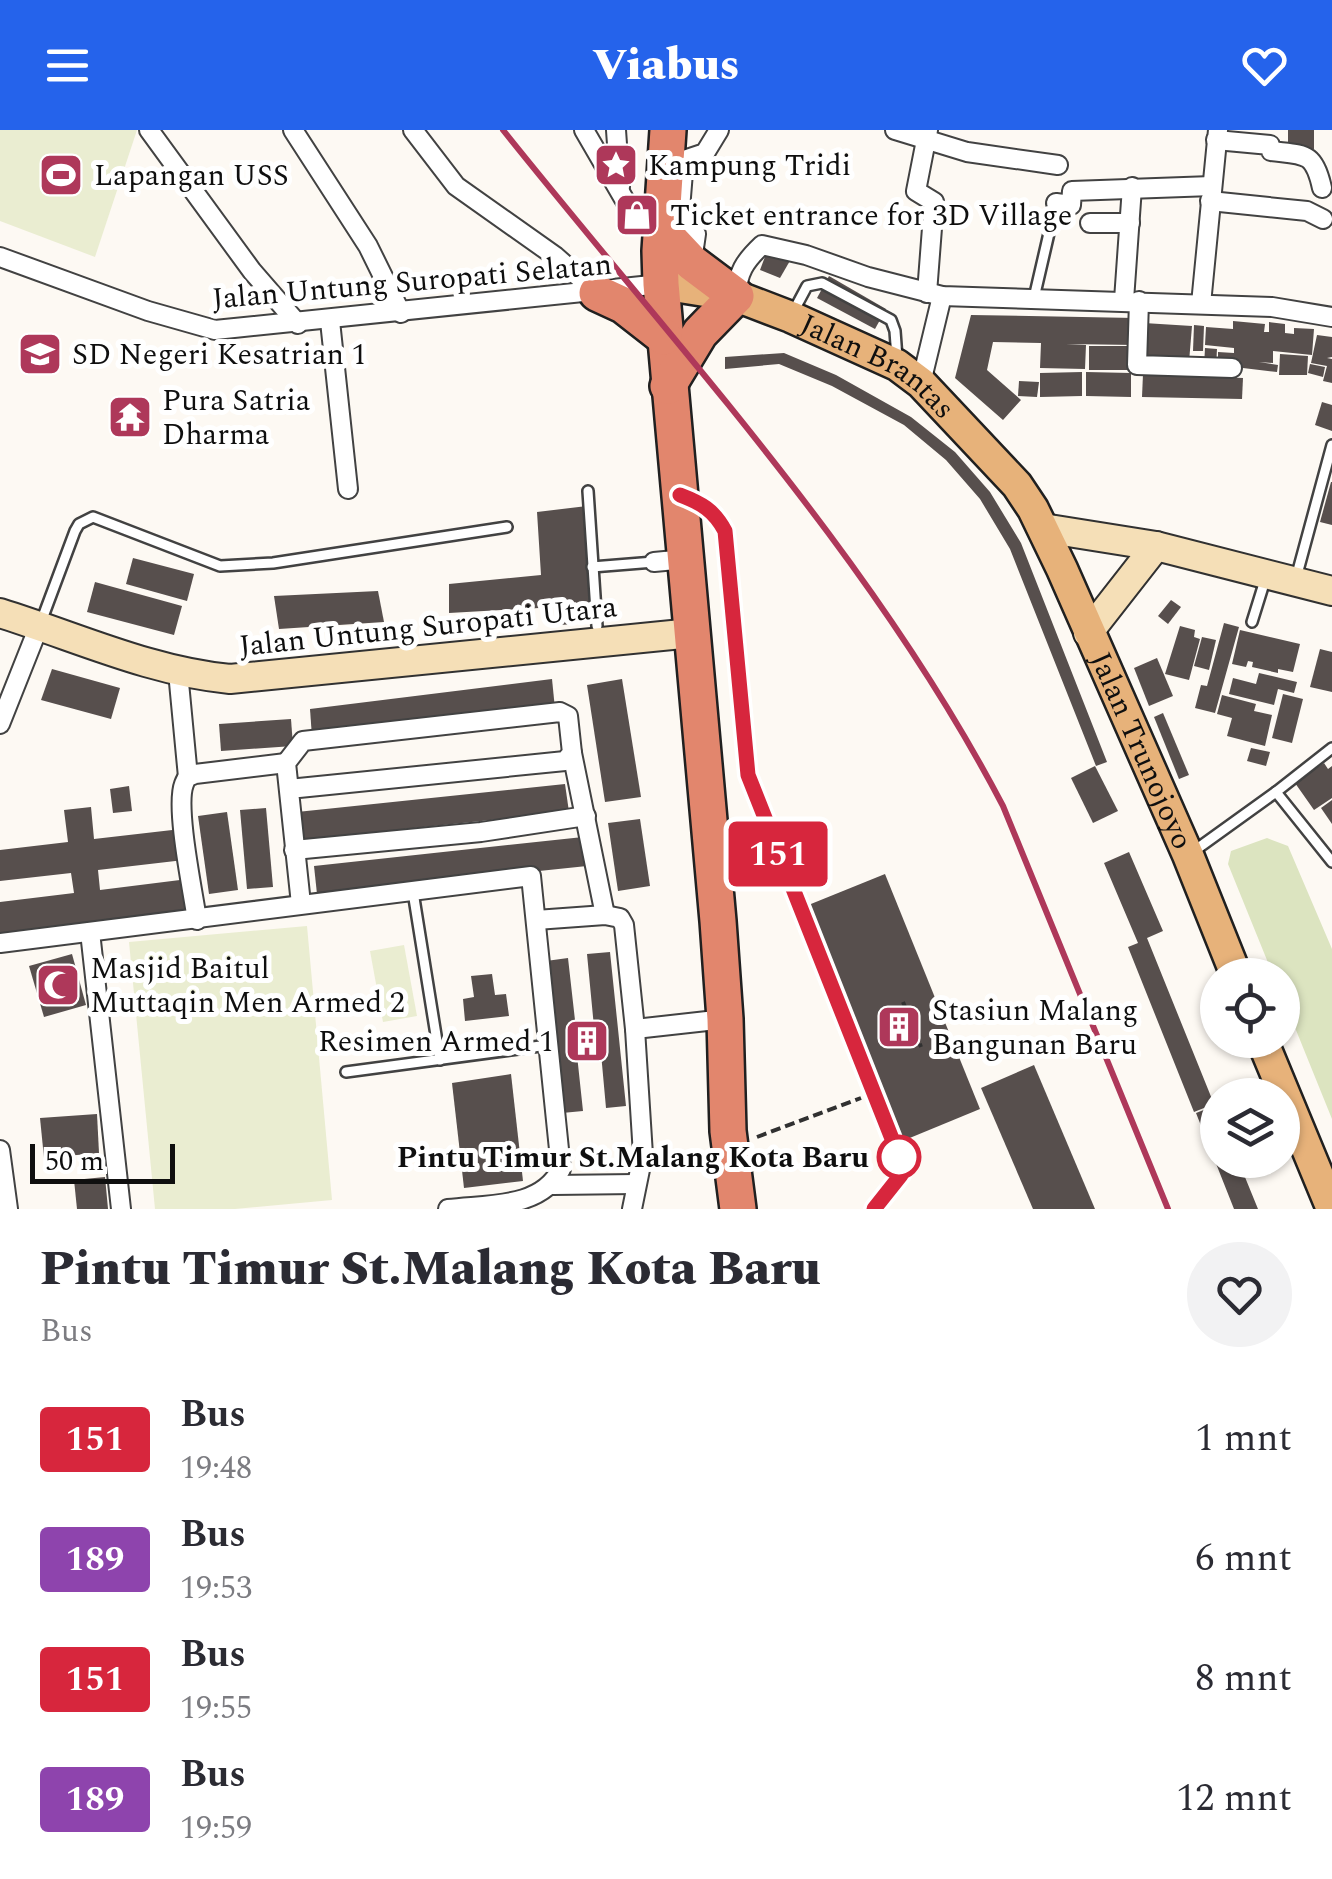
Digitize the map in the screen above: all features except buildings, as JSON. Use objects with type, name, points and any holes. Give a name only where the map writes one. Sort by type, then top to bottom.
[{"type":"highway","points":[[668,130],[664,337],[680,495],[670,560],[692,632],[725,1019],[730,1147],[738,1209]]},
{"type":"highway","points":[[598,293],[642,275],[667,248]]},
{"type":"highway","points":[[667,248],[736,296],[700,334],[668,386]]},
{"type":"highway","points":[[598,293],[623,306],[664,337]]},
{"type":"main road","name":"Jalan Brantas","points":[[736,296],[790,316],[909,374],[1017,486],[1043,528]]},
{"type":"main road","name":"Jalan Trunojoyo","points":[[1043,528],[1188,855],[1229,958]]},
{"type":"main road","points":[[1272,1058],[1318,1142],[1332,1209]]},
{"type":"street","points":[[149,130],[252,271],[298,324]]},
{"type":"street","points":[[293,130],[368,246],[401,313]]},
{"type":"street","points":[[413,130],[456,186],[555,256],[598,293]]},
{"type":"street","points":[[584,130],[631,211],[667,248],[696,234],[680,209],[684,160],[705,153],[719,130]]},
{"type":"street","points":[[616,130],[620,192]]},
{"type":"street","points":[[895,130],[928,134],[967,152],[1058,165]]},
{"type":"street","points":[[909,374],[935,294],[934,202],[916,191],[928,134]]},
{"type":"street","points":[[1201,304],[1217,135],[1270,145],[1270,151],[1306,155],[1317,165],[1322,188]]},
{"type":"street","points":[[1132,188],[1132,301],[1137,365],[1232,368]]},
{"type":"street","points":[[1056,203],[1071,204],[1072,191],[1132,188],[1211,193],[1306,211],[1324,219]]},
{"type":"street","points":[[1090,223],[1130,223]]},
{"type":"street","points":[[736,296],[738,273],[762,246],[806,255],[868,277],[935,294],[1272,307],[1332,317]]},
{"type":"street","name":"Jalan Untung Suropati Selatan","points":[[0,256],[148,311],[215,330],[598,293]]},
{"type":"street","points":[[330,320],[348,489]]},
{"type":"street","points":[[1043,528],[1156,546],[1332,591]]},
{"type":"street","points":[[1088,633],[1156,546]]},
{"type":"street","name":"Jalan Untung Suropati Utara","points":[[3,620],[39,626],[178,672],[230,679],[598,633],[692,632]]},
{"type":"street","points":[[0,724],[39,626]]},
{"type":"street","points":[[178,672],[188,777],[183,785],[182,806],[198,920]]},
{"type":"street","points":[[188,777],[286,763],[303,742],[560,712],[568,716],[605,915]]},
{"type":"street","points":[[289,788],[565,761],[572,752]]},
{"type":"street","points":[[286,763],[300,904]]},
{"type":"street","points":[[294,850],[481,832],[586,816]]},
{"type":"street","points":[[0,943],[528,875],[532,878],[561,1168],[553,1185]]},
{"type":"street","points":[[536,920],[605,915],[620,918],[624,925],[636,1029],[643,1156],[632,1209]]},
{"type":"street","points":[[90,932],[121,1209]]},
{"type":"street","points":[[636,1029],[725,1019]]},
{"type":"street","points":[[0,1150],[8,1209]]},
{"type":"street","points":[[448,1209],[526,1200],[553,1185],[636,1184]]},
{"type":"lane","points":[[1034,298],[1056,203]]},
{"type":"lane","points":[[790,316],[807,286],[822,283],[891,320],[909,374]]},
{"type":"lane","points":[[1295,581],[1332,444]]},
{"type":"lane","points":[[588,491],[598,633]]},
{"type":"lane","points":[[680,495],[717,515],[725,531],[748,775],[904,1168],[874,1209]]},
{"type":"lane","points":[[39,626],[75,531],[79,524],[93,518],[220,566],[273,563],[507,528]]},
{"type":"lane","points":[[592,567],[670,560]]},
{"type":"lane","points":[[1252,622],[1267,574]]},
{"type":"lane","points":[[1188,855],[1332,748]]},
{"type":"lane","points":[[1276,792],[1332,862]]},
{"type":"lane","points":[[412,889],[440,1060]]},
{"type":"lane","points":[[346,1072],[548,1045]]},
{"type":"path","points":[[903,1002],[920,1046]]},
{"type":"path","points":[[730,1147],[874,1094]]},
{"type":"green space","name":"Lapangan USS","points":[[0,130],[137,130],[95,257],[0,221]]},
{"type":"green space","points":[[1267,838],[1288,846],[1332,949],[1332,1119],[1300,1040],[1300,958],[1266,958],[1228,864],[1231,851]]},
{"type":"green space","points":[[307,926],[332,1200],[235,1209],[155,1209],[129,942]]},
{"type":"green space","points":[[404,945],[417,1016],[383,1022],[370,951]]},
{"type":"railway","points":[[503,130],[834,540],[951,714],[1003,806],[1168,1209]]},
{"type":"bus line","name":"151","points":[[680,495],[717,515],[725,531],[748,775],[904,1168],[874,1209]]},
{"type":"place","name":"Kampung Tridi","points":[[616,165]]},
{"type":"place","name":"Lapangan USS","points":[[61,175]]},
{"type":"place","name":"Ticket entrance for 3D Village","points":[[637,215]]},
{"type":"place","name":"SD Negeri Kesatrian 1","points":[[40,354]]},
{"type":"place","name":"Pura Satria Dharma","points":[[130,417]]},
{"type":"place","name":"Masjid Baitul Muttaqin Men Armed 2","points":[[58,985]]},
{"type":"place","name":"Stasiun Malang Bangunan Baru","points":[[899,1027]]},
{"type":"place","name":"Resimen Armed 1","points":[[587,1041]]},
{"type":"place","name":"Pintu Timur St.Malang Kota Baru","points":[[899,1157]]}]
